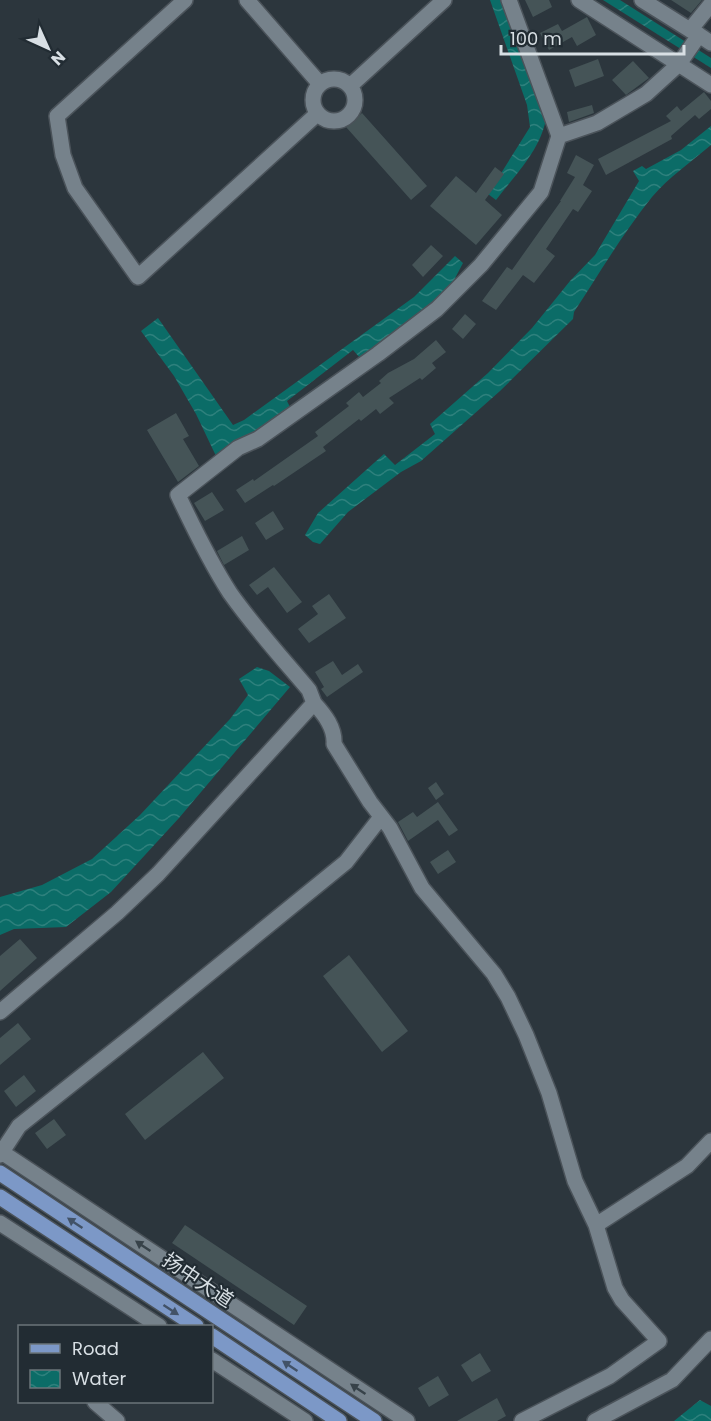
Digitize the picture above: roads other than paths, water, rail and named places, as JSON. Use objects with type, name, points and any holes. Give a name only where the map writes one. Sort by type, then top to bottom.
[{"type":"main road","name":"扬中大道","points":[[0,1173],[374,1421]]},
{"type":"main road","name":"扬中大道","points":[[0,1197],[194,1325]]},
{"type":"main road","name":"扬中大道","points":[[213,1337],[339,1421]]},
{"type":"main road","points":[[307,1399],[317,1384]]},
{"type":"street","points":[[185,0],[57,116],[63,155],[75,189],[138,277],[317,114]]},
{"type":"street","points":[[247,0],[320,84]]},
{"type":"street","points":[[350,86],[444,0]]},
{"type":"street","points":[[509,0],[559,136],[541,192],[481,265],[437,309],[378,354],[267,432],[238,448],[178,495],[205,552],[230,592],[253,624],[309,690],[315,703],[324,714],[335,734],[334,744],[390,828],[422,888],[494,974],[508,997],[549,1093],[575,1181],[596,1225],[615,1288],[622,1300],[659,1341],[610,1376],[522,1421]]},
{"type":"street","points":[[579,0],[681,61],[711,85]]},
{"type":"street","points":[[642,0],[699,37]]},
{"type":"street","points":[[559,136],[597,123],[646,94],[681,61],[699,37],[711,4]]},
{"type":"street","points":[[335,79],[350,86],[355,102],[348,117],[332,122],[324,120],[317,114],[312,98],[320,84],[335,79]]},
{"type":"street","points":[[0,1012],[117,913],[158,874],[315,703]]},
{"type":"street","points":[[381,817],[346,862],[19,1126],[1,1153],[407,1421]]},
{"type":"street","points":[[596,1225],[687,1166],[711,1141]]},
{"type":"street","points":[[0,1223],[157,1325]]},
{"type":"street","points":[[595,1421],[672,1380],[711,1339]]},
{"type":"street","points":[[213,1361],[297,1419],[307,1399]]},
{"type":"street","points":[[97,1403],[117,1421]]},
{"type":"water","points":[[490,0],[503,0],[546,119],[533,152],[496,200],[488,194],[530,127],[527,105]]},
{"type":"water","points":[[603,0],[620,0],[711,58],[711,68]]},
{"type":"water","points":[[711,126],[711,145],[673,176],[652,197],[574,312],[573,319],[500,391],[421,461],[401,472],[348,512],[320,544],[313,542],[305,535],[318,513],[384,454],[395,465],[435,434],[430,424],[488,373],[532,328],[570,281],[595,255],[639,181],[633,171],[642,166],[646,169],[681,150]]},
{"type":"water","points":[[455,256],[463,263],[452,284],[428,308],[360,358],[353,350],[287,401],[290,407],[266,426],[216,456],[196,414],[174,376],[141,331],[158,318],[233,425],[244,420],[414,297]]},
{"type":"water","points":[[257,667],[269,671],[290,687],[179,818],[111,892],[66,927],[14,929],[0,935],[0,897],[42,885],[92,859],[140,815],[230,719],[248,695],[239,679]]},
{"type":"water","points":[[700,1400],[711,1406],[711,1421],[674,1421]]}]
